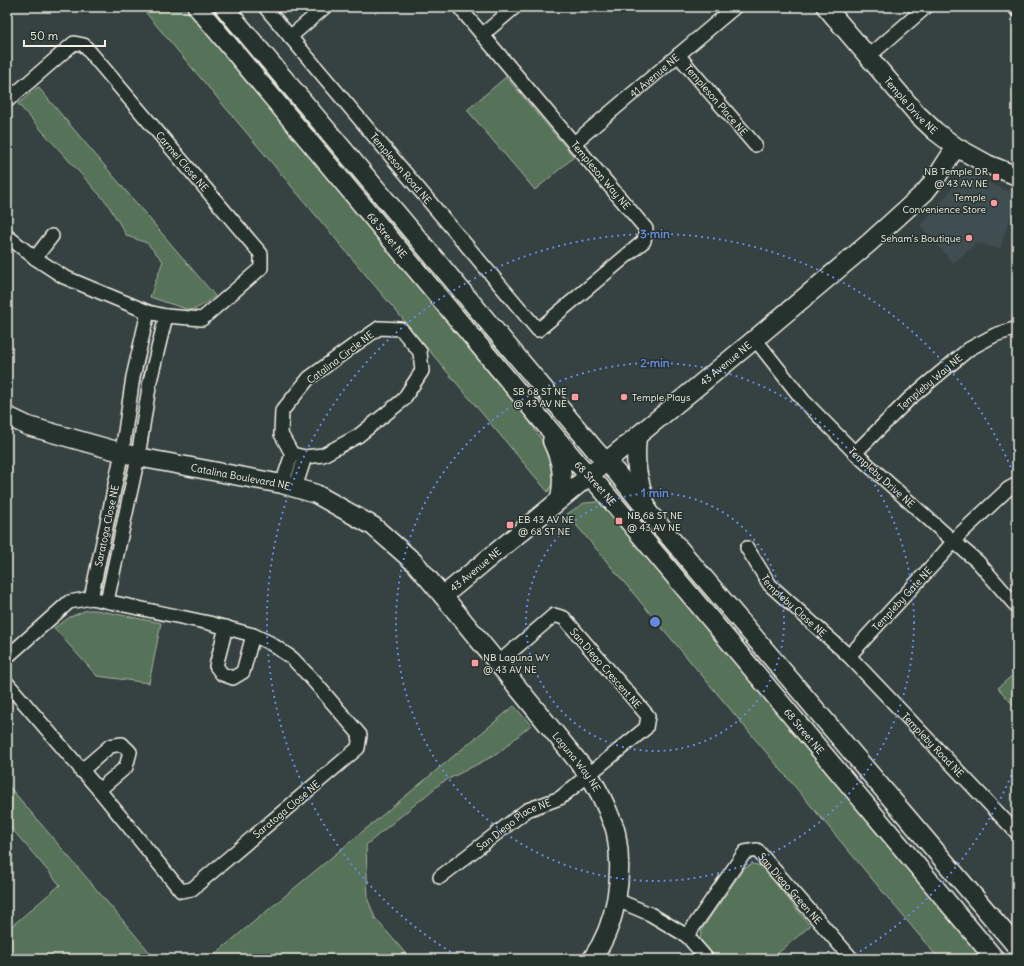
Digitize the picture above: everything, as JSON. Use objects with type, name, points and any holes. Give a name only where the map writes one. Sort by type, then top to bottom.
[{"type":"main road","name":"68 Street NE","points":[[197,7],[539,417],[995,959]]},
{"type":"main road","points":[[224,7],[596,451],[607,461],[649,513],[1017,947]]},
{"type":"main road","name":"Temple Drive NE","points":[[826,7],[917,114],[936,131],[956,147],[986,164],[1017,176]]},
{"type":"main road","name":"43 Avenue NE","points":[[443,596],[637,437],[869,243],[925,192],[956,147]]},
{"type":"main road","name":"Catalina Boulevard NE","points":[[7,416],[28,426],[130,454],[288,486],[316,494],[373,526],[415,563],[443,596]]},
{"type":"main road","points":[[539,417],[555,447],[561,464],[563,474],[560,499]]},
{"type":"main road","points":[[637,437],[635,457],[637,474],[649,513]]},
{"type":"main road","name":"Laguna Way NE","points":[[443,596],[589,775],[601,794],[616,832],[619,865],[617,900],[606,933],[592,959]]},
{"type":"street","name":"Templeson Road NE","points":[[265,7],[538,330]]},
{"type":"street","points":[[290,36],[325,7]]},
{"type":"street","name":"Templeson Way NE","points":[[459,7],[646,229],[644,241],[538,330]]},
{"type":"street","points":[[482,35],[515,7]]},
{"type":"street","name":"41 Avenue NE","points":[[574,143],[735,7]]},
{"type":"street","points":[[868,57],[926,7]]},
{"type":"street","points":[[1014,7],[1017,10]]},
{"type":"street","name":"Carmel Close NE","points":[[7,101],[74,43],[84,45],[261,254],[261,268],[202,319],[166,316],[148,312],[64,277],[35,258],[7,236]]},
{"type":"street","name":"Templeson Place NE","points":[[678,55],[755,145]]},
{"type":"street","points":[[35,258],[52,236]]},
{"type":"street","points":[[130,454],[133,377],[148,312]]},
{"type":"street","points":[[130,454],[166,316]]},
{"type":"street","name":"Catalina Circle NE","points":[[379,328],[401,329],[420,352],[422,371],[403,400],[358,436],[323,455],[299,456],[282,434],[282,411],[309,378],[379,328]]},
{"type":"street","name":"Templeby Way NE","points":[[855,453],[909,399],[969,349],[995,335],[1017,328]]},
{"type":"street","name":"Templeby Drive NE","points":[[755,339],[803,400],[855,453],[978,562],[1017,607]]},
{"type":"street","name":"Saratoga Close NE","points":[[91,598],[130,454]]},
{"type":"street","name":"Saratoga Close NE","points":[[107,601],[130,454]]},
{"type":"street","points":[[288,486],[299,456]]},
{"type":"street","name":"Templeby Gate NE","points":[[849,656],[943,554],[953,541],[1008,489],[1017,484]]},
{"type":"street","name":"Templeby Close NE","points":[[746,548],[770,585],[849,656]]},
{"type":"street","name":"Saratoga Close NE","points":[[7,657],[69,602],[91,598],[226,627],[253,635],[270,643],[292,658],[360,735],[358,748],[192,889],[181,891],[99,790],[7,683]]},
{"type":"street","name":"San Diego Crescent NE","points":[[498,663],[554,615],[564,618],[648,716],[646,728],[589,775]]},
{"type":"street","points":[[226,627],[216,666],[222,674],[233,678],[243,672],[253,635]]},
{"type":"street","name":"Templeby Road NE","points":[[849,656],[1017,833]]},
{"type":"street","points":[[81,770],[110,746],[122,744],[130,752],[126,767],[99,790]]},
{"type":"street","name":"San Diego Place NE","points":[[440,877],[527,810],[560,798],[589,775]]},
{"type":"street","name":"San Diego Green NE","points":[[687,936],[744,852],[757,850],[852,959]]},
{"type":"street","points":[[617,900],[650,914],[687,936],[707,959]]},
{"type":"shaded area","points":[[964,172],[1017,195],[1000,249],[977,243],[953,263],[920,225],[949,193]]},
{"type":"green space","points":[[141,7],[187,7],[456,327],[523,412],[541,439],[553,461],[553,482],[548,492]]},
{"type":"green space","points":[[506,77],[574,157],[535,190],[467,110]]},
{"type":"green space","points":[[38,87],[215,296],[200,307],[189,310],[150,297],[163,261],[147,243],[127,236],[107,203],[18,104]]},
{"type":"green space","points":[[597,502],[608,511],[984,959],[939,959],[567,514],[584,503]]},
{"type":"green space","points":[[87,610],[96,610],[161,623],[149,683],[97,676],[54,628],[70,617]]},
{"type":"green space","points":[[1017,671],[1017,709],[998,688]]},
{"type":"green space","points":[[514,706],[531,725],[497,754],[441,783],[366,845],[368,900],[375,918],[406,954],[377,956],[377,959],[209,959]]},
{"type":"green space","points":[[7,784],[152,955],[170,959],[7,959],[7,930],[60,885],[7,823]]},
{"type":"green space","points":[[753,864],[762,866],[810,926],[771,959],[717,959],[700,939],[702,929],[744,868]]},
{"type":"place","name":"NB Temple DR @ 43 AV NE","points":[[996,177]]},
{"type":"place","name":"Temple Convenience Store","points":[[994,203]]},
{"type":"place","name":"Seham's Boutique","points":[[969,238]]},
{"type":"place","name":"SB 68 ST NE @ 43 AV NE","points":[[575,397]]},
{"type":"place","name":"Temple Plays","points":[[624,397]]},
{"type":"place","name":"NB 68 ST NE @ 43 AV NE","points":[[619,521]]},
{"type":"place","name":"EB 43 AV NE @ 68 ST NE","points":[[510,525]]},
{"type":"place","name":"NB Laguna WY @ 43 AV NE","points":[[475,663]]}]
